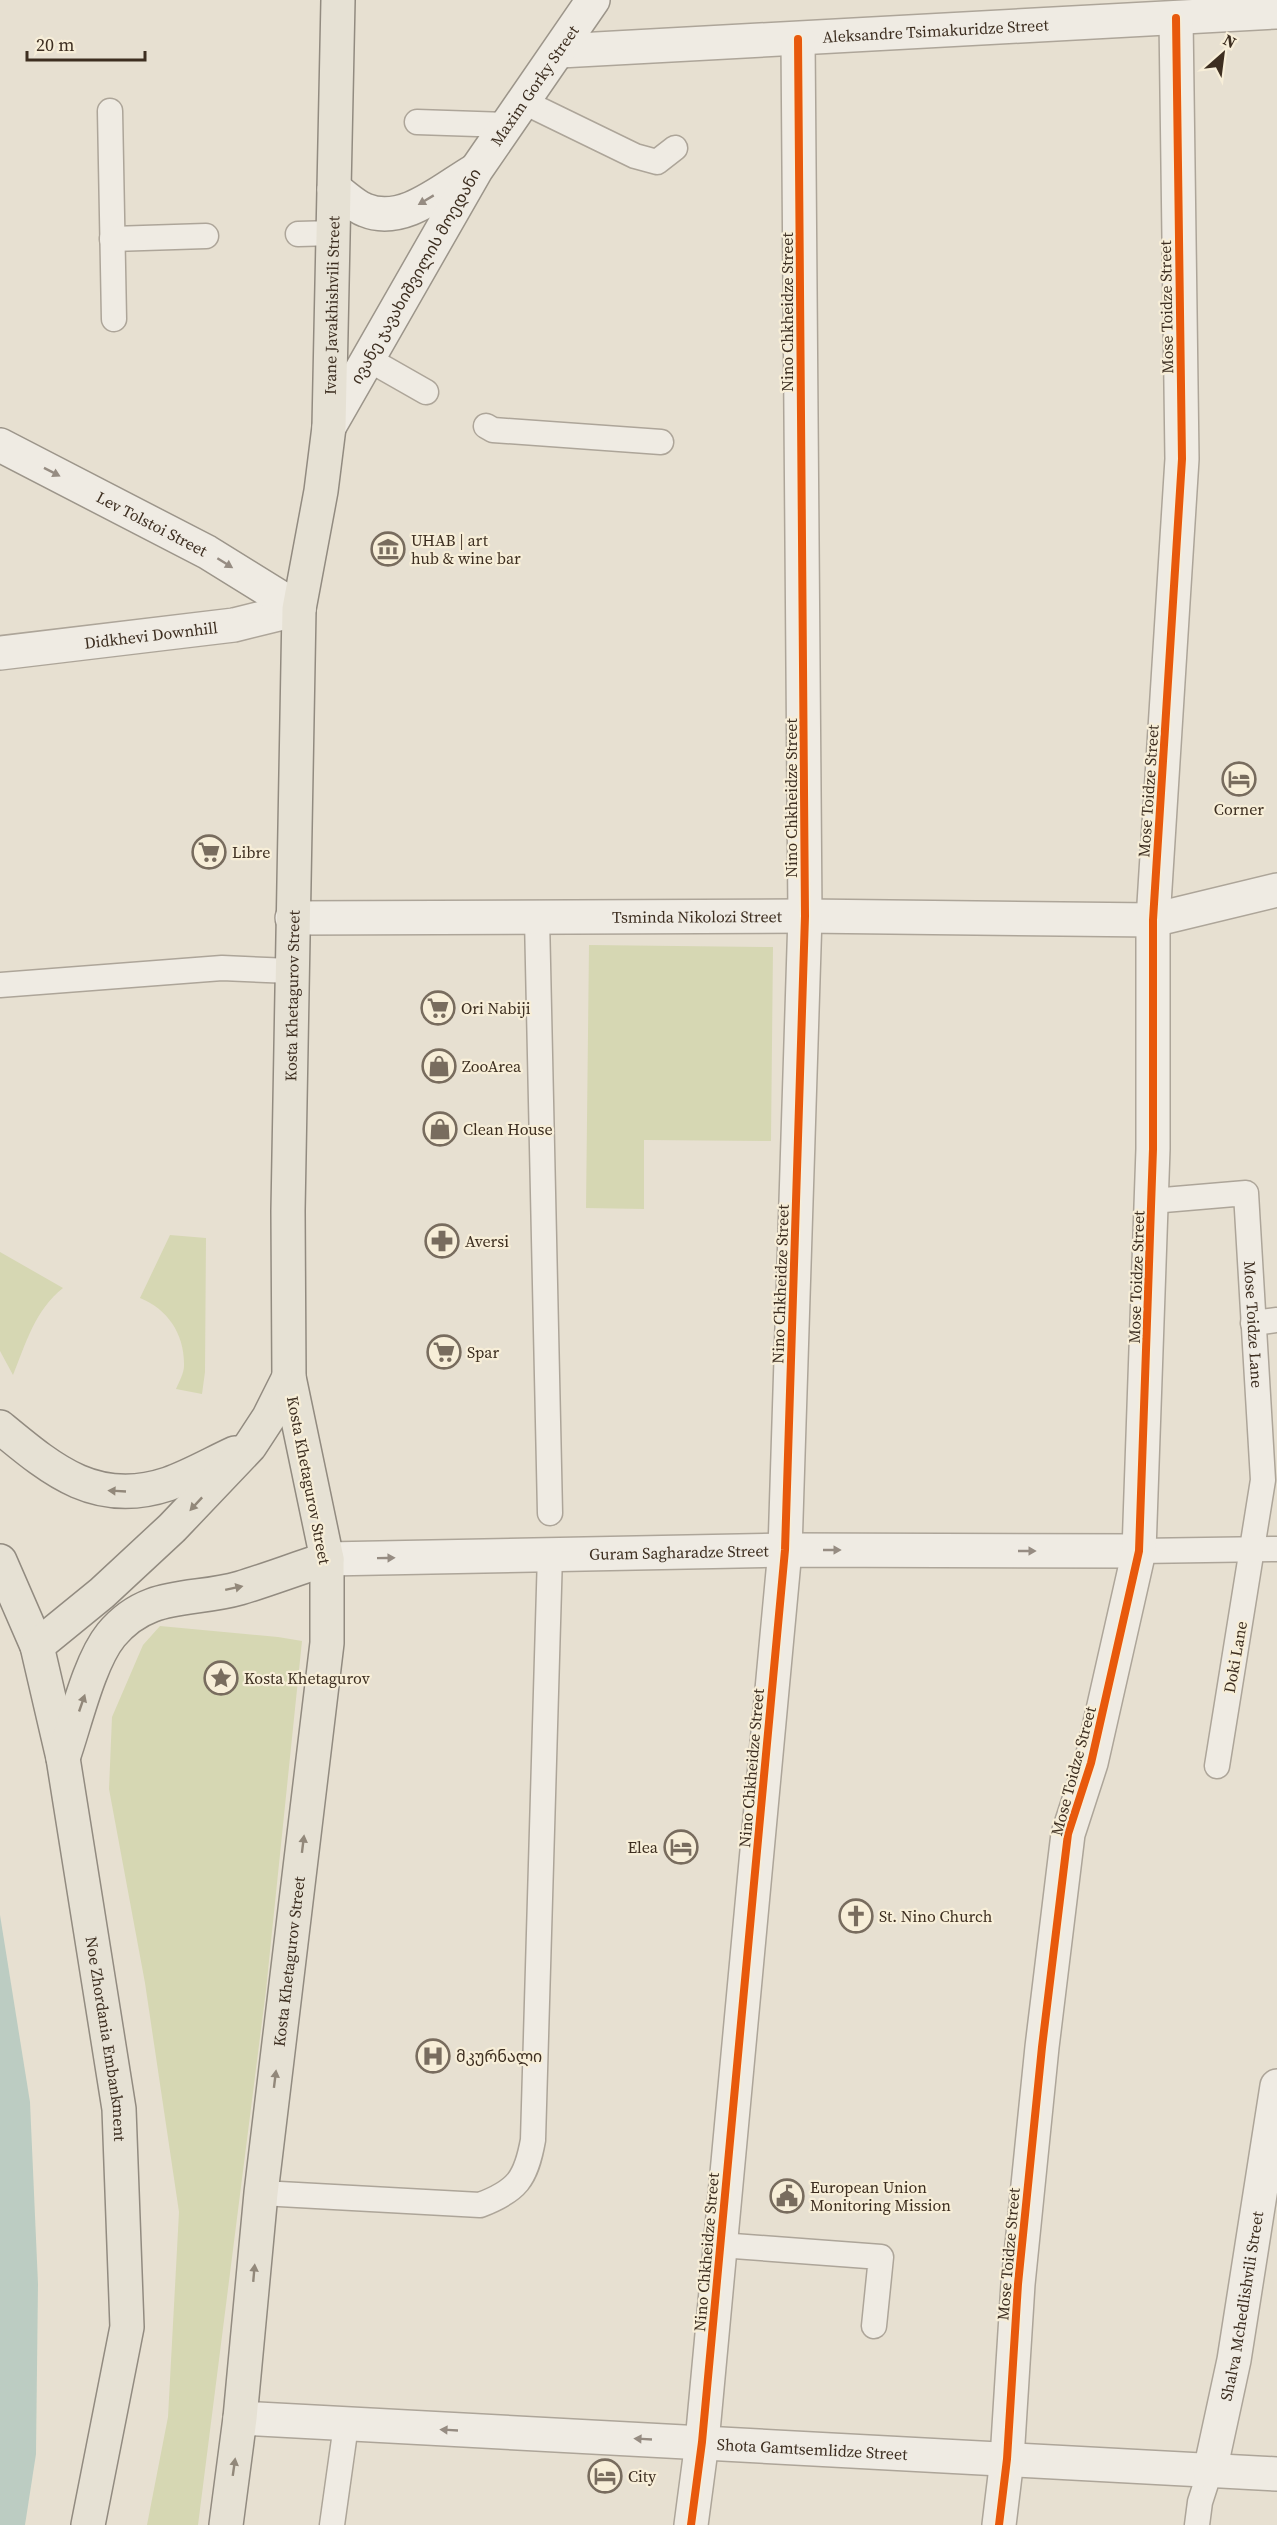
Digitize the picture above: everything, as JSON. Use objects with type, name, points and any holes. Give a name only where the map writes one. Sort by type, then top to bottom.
[{"type":"main road","name":"Ivane Javakhishvili Street","points":[[299,609],[321,491],[329,427],[338,0]]},
{"type":"main road","name":"Kosta Khetagurov Street","points":[[226,2525],[240,2418],[261,2193],[327,1643],[327,1559],[290,1377],[288,1211],[299,609]]},
{"type":"main road","points":[[37,1646],[102,1593],[172,1528],[250,1446],[290,1377]]},
{"type":"main road","points":[[0,1426],[41,1461],[75,1482],[113,1493],[141,1491],[169,1484],[250,1446]]},
{"type":"main road","points":[[63,1758],[97,1659],[111,1635],[149,1605],[177,1597],[238,1588],[327,1559]]},
{"type":"main road","name":"Noe Zhordania Embankment","points":[[0,1561],[37,1646],[63,1758],[119,2109],[127,2327],[88,2525]]},
{"type":"street","name":"Maxim Gorky Street","points":[[476,170],[593,0]]},
{"type":"street","name":"Aleksandre Tsimakuridze Street","points":[[560,51],[1275,12]]},
{"type":"street","name":"Mose Toidze Street","points":[[999,2525],[1007,2459],[1018,2284],[1042,2047],[1068,1834],[1091,1762],[1139,1551],[1152,1201],[1153,920],[1182,459],[1176,18]]},
{"type":"street","name":"Nino Chkheidze Street","points":[[691,2525],[702,2442],[785,1550],[805,916],[798,39]]},
{"type":"street","name":"ივანე ჯავახიშვილის მოედანი","points":[[334,189],[364,210],[386,215],[410,209],[476,170]]},
{"type":"street","name":"ივანე ჯავახიშვილის მოედანი","points":[[329,427],[476,170]]},
{"type":"street","name":"Lev Tolstoi Street","points":[[0,445],[207,552],[299,609]]},
{"type":"street","name":"Didkhevi Downhill","points":[[0,653],[234,626],[299,609]]},
{"type":"street","name":"Tsminda Nikolozi Street","points":[[292,918],[805,916],[1153,920],[1277,890]]},
{"type":"street","name":"Guram Sagharadze Street","points":[[327,1559],[785,1550],[1139,1551]]},
{"type":"street","name":"Shalva Mchedlishvili Street","points":[[1210,2470],[1234,2360],[1277,2086]]},
{"type":"street","name":"Shota Gamtsemlidze Street","points":[[240,2418],[1277,2474]]},
{"type":"lane","points":[[110,111],[114,319]]},
{"type":"lane","points":[[417,122],[516,114],[657,162],[675,148]]},
{"type":"lane","points":[[298,234],[333,233]]},
{"type":"lane","points":[[112,239],[206,236]]},
{"type":"lane","points":[[368,359],[426,392]]},
{"type":"lane","points":[[486,426],[493,430],[661,442]]},
{"type":"lane","points":[[537,918],[550,1513]]},
{"type":"lane","points":[[0,985],[222,968],[291,971]]},
{"type":"lane","name":"Mose Toidze Lane","points":[[1152,1201],[1246,1193],[1265,1549]]},
{"type":"lane","points":[[1253,1323],[1277,1320]]},
{"type":"lane","points":[[1139,1551],[1265,1549]]},
{"type":"lane","name":"Doki Lane","points":[[1217,1766],[1265,1549]]},
{"type":"lane","points":[[261,2193],[480,2205],[504,2196],[528,2169],[534,2128],[550,1554]]},
{"type":"lane","points":[[720,2245],[881,2257],[874,2326]]},
{"type":"lane","points":[[332,2525],[346,2425]]},
{"type":"lane","name":"Shalva Mchedlishvili Street","points":[[1197,2525],[1200,2502],[1210,2470]]},
{"type":"green space","points":[[589,945],[773,947],[771,1141],[644,1140],[644,1209],[586,1208]]},
{"type":"green space","points":[[170,1235],[206,1238],[205,1372],[202,1394],[176,1389],[184,1366],[184,1355],[178,1334],[173,1324],[159,1309],[140,1298]]},
{"type":"green space","points":[[0,1252],[63,1288],[45,1306],[38,1317],[13,1375],[0,1351]]},
{"type":"green space","points":[[160,1626],[302,1641],[266,1990],[198,2525],[147,2525],[168,2417],[179,2212],[145,1983],[109,1789],[112,1717],[143,1645]]},
{"type":"shaded area","points":[[0,1915],[30,2102],[38,2284],[36,2454],[25,2525],[0,2525]]},
{"type":"cycle path","points":[[999,2525],[1007,2459],[1018,2284],[1042,2047],[1068,1834],[1091,1763],[1139,1551],[1153,1149],[1153,920],[1182,459],[1176,18]]},
{"type":"cycle path","points":[[691,2525],[702,2442],[785,1550],[805,916],[798,39]]},
{"type":"place","name":"UHAB | art hub & wine bar","points":[[388,549]]},
{"type":"place","name":"Corner","points":[[1239,779]]},
{"type":"place","name":"Libre","points":[[209,852]]},
{"type":"place","name":"Ori Nabiji","points":[[438,1008]]},
{"type":"place","name":"ZooArea","points":[[439,1066]]},
{"type":"place","name":"Clean House","points":[[440,1129]]},
{"type":"place","name":"Aversi","points":[[442,1241]]},
{"type":"place","name":"Spar","points":[[444,1352]]},
{"type":"place","name":"Kosta Khetagurov","points":[[221,1678]]},
{"type":"place","name":"Elea","points":[[681,1847]]},
{"type":"place","name":"St. Nino Church","points":[[856,1916]]},
{"type":"place","name":"მკურნალი","points":[[433,2056]]},
{"type":"place","name":"European Union Monitoring Mission","points":[[787,2196]]},
{"type":"place","name":"City","points":[[605,2476]]}]
